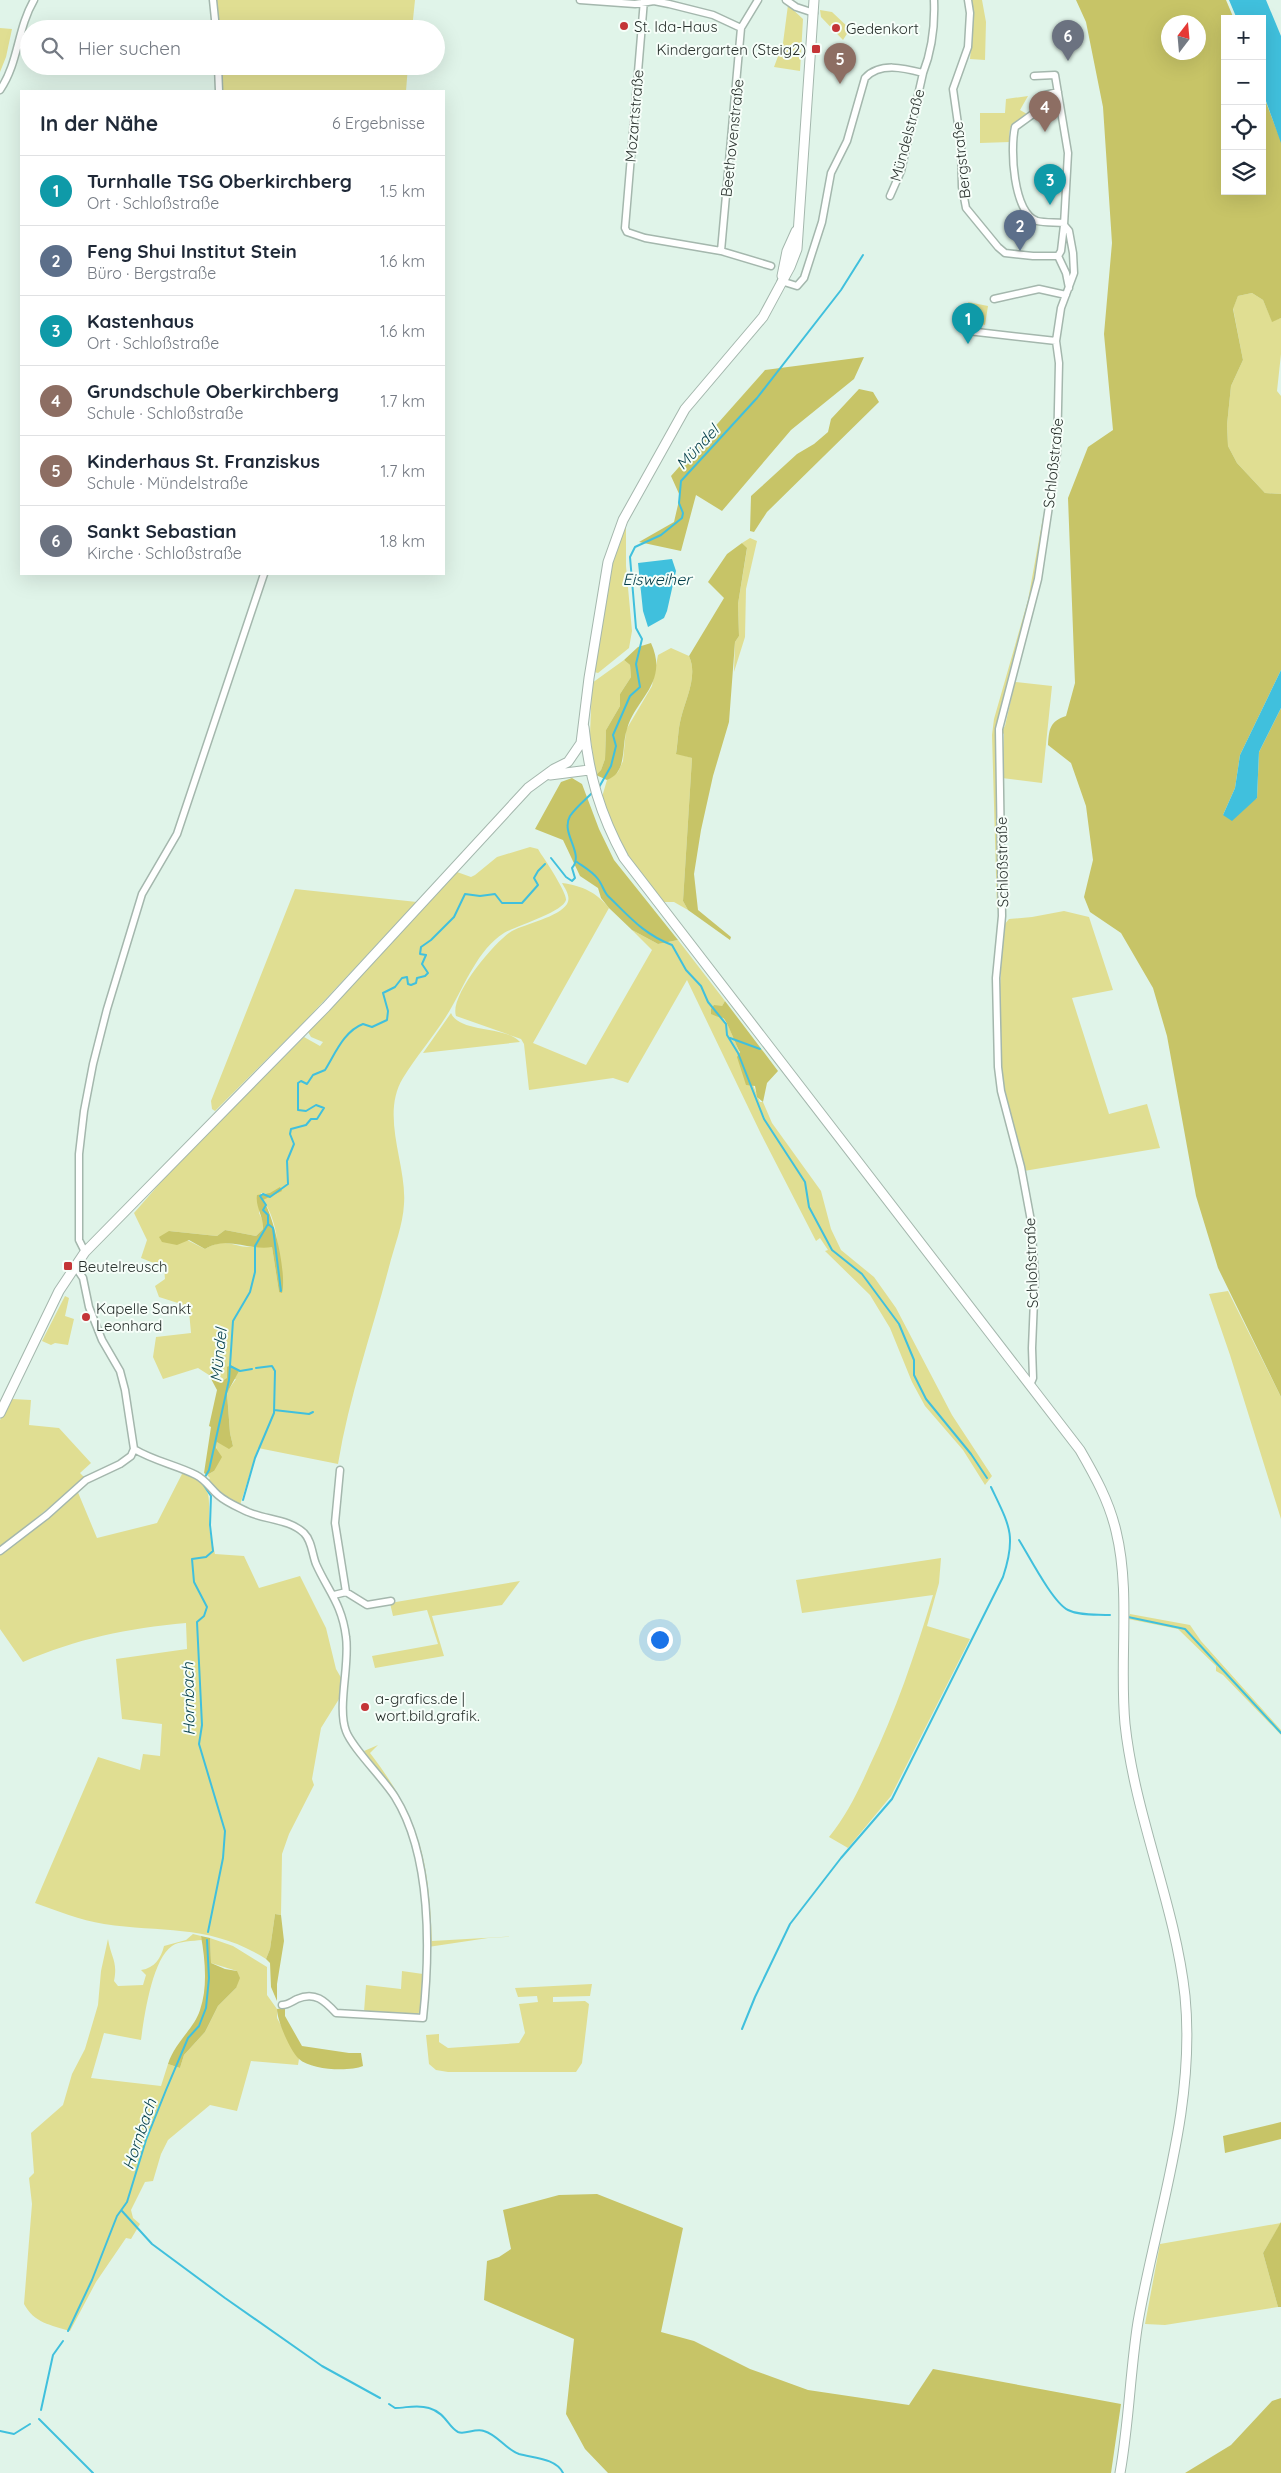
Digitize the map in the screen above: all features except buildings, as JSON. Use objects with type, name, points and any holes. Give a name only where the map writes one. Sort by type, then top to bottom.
[{"type":"main road","points":[[0,1413],[44,1320],[74,1266],[85,1252],[367,964],[528,788],[568,762],[581,743],[589,678],[608,562],[623,520],[685,409],[763,317],[797,249],[814,0]]},
{"type":"main road","points":[[584,727],[589,770],[613,837],[624,858],[1080,1450],[1109,1505],[1117,1532],[1122,1578],[1122,1686],[1126,1727],[1137,1786],[1176,1942],[1184,1996],[1186,2061],[1181,2118],[1138,2324],[1120,2473]]},
{"type":"main road","points":[[568,762],[589,770]]},
{"type":"main road","points":[[544,776],[589,770]]},
{"type":"street","points":[[24,20],[34,0]]},
{"type":"street","points":[[213,0],[215,20]]},
{"type":"street","points":[[580,0],[654,1],[690,8],[742,28]]},
{"type":"street","name":"Beethovenstraße","points":[[721,251],[742,28],[758,0]]},
{"type":"street","points":[[786,0],[796,7],[814,13]]},
{"type":"street","name":"Mündelstraße","points":[[890,196],[901,171],[923,73],[928,61],[934,28],[934,0]]},
{"type":"street","name":"Bergstraße","points":[[968,0],[970,13],[968,47],[953,89],[962,146],[962,187],[966,208],[1005,253],[1058,256]]},
{"type":"street","name":"Mozartstraße","points":[[644,2],[626,218],[627,232],[645,238],[721,251]]},
{"type":"street","points":[[0,90],[11,72],[20,32]]},
{"type":"street","name":"Mündelstraße","points":[[781,281],[797,286],[804,278],[822,222],[831,173],[847,141],[866,78],[871,71],[883,68],[904,69],[923,73]]},
{"type":"street","points":[[218,75],[219,90]]},
{"type":"street","name":"Schloßstraße","points":[[1030,1385],[1033,1378],[1032,1348],[1035,1276],[1031,1221],[1021,1167],[1001,1091],[998,1067],[996,978],[1002,916],[999,729],[1038,579],[1057,453],[1059,363],[1056,341],[1061,308],[1074,273],[1070,231],[1064,224],[1068,153],[1055,75],[1034,76]]},
{"type":"street","points":[[994,299],[1039,289],[1067,292],[1066,273],[1058,256],[1061,251],[1064,224],[1038,221],[1022,207],[1016,182],[1014,154],[1015,127],[1037,111],[1041,96],[1058,92]]},
{"type":"street","points":[[721,251],[771,266]]},
{"type":"street","points":[[968,331],[1056,341]]},
{"type":"street","points":[[85,1252],[79,1240],[79,1154],[93,1064],[142,894],[177,834],[264,575]]},
{"type":"street","points":[[0,1552],[47,1515],[86,1480],[120,1464],[130,1456],[134,1449],[126,1390],[120,1371],[102,1340],[87,1300],[83,1278],[74,1266]]},
{"type":"street","points":[[134,1449],[149,1458],[196,1475],[230,1504],[251,1513],[291,1524],[305,1534],[316,1564],[334,1595],[346,1638],[343,1710],[346,1731],[396,1798],[408,1822],[417,1853],[424,1892],[426,1952],[426,1985],[422,2018],[336,2013],[324,2000],[314,1997],[299,1998],[288,2005],[282,2005]]},
{"type":"street","points":[[340,1470],[335,1523],[346,1592]]},
{"type":"street","points":[[334,1595],[346,1592],[367,1605],[391,1600]]},
{"type":"shaded area","points":[[215,0],[415,0],[413,20],[217,20]]},
{"type":"shaded area","points":[[971,0],[982,0],[986,22],[985,60],[970,59],[973,27]]},
{"type":"shaded area","points":[[1076,0],[1226,0],[1232,15],[1221,15],[1221,195],[1266,195],[1266,102],[1281,141],[1281,318],[1272,322],[1263,300],[1252,293],[1238,296],[1233,309],[1243,360],[1231,386],[1227,425],[1228,446],[1237,463],[1265,493],[1281,494],[1281,670],[1240,755],[1235,788],[1223,815],[1257,798],[1259,752],[1281,708],[1281,1397],[1218,1268],[1196,1196],[1167,1036],[1153,988],[1121,933],[1090,912],[1084,897],[1093,860],[1086,806],[1071,763],[1048,745],[1051,726],[1057,720],[1066,716],[1075,683],[1068,498],[1088,447],[1113,430],[1104,334],[1112,243],[1103,107],[1086,22]]},
{"type":"shaded area","points":[[788,5],[803,19],[800,71],[774,67],[783,43]]},
{"type":"shaded area","points":[[820,10],[832,12],[850,29],[843,40],[821,17]]},
{"type":"shaded area","points":[[0,28],[12,29],[6,57],[0,72]]},
{"type":"shaded area","points":[[220,75],[407,75],[406,90],[220,90]]},
{"type":"shaded area","points":[[1028,96],[1020,110],[1027,114],[1012,125],[1009,136],[1010,142],[980,143],[980,113],[1005,113],[1006,99]]},
{"type":"shaded area","points":[[1252,293],[1263,300],[1272,321],[1281,318],[1281,354],[1277,391],[1281,396],[1281,494],[1265,493],[1237,463],[1228,446],[1227,425],[1231,386],[1243,360],[1233,308],[1238,296]]},
{"type":"shaded area","points":[[968,302],[988,306],[985,325],[971,322],[972,309]]},
{"type":"shaded area","points":[[864,357],[854,379],[791,430],[722,511],[696,495],[681,551],[639,542],[674,522],[680,496],[671,476],[765,370]]},
{"type":"shaded area","points":[[859,389],[873,392],[879,402],[767,512],[754,532],[750,531],[751,496],[797,454],[814,444],[828,432],[831,419]]},
{"type":"shaded area","points":[[1044,512],[1039,559],[1030,600],[995,732],[999,814],[999,907],[997,909],[992,735],[994,719],[1028,600]]},
{"type":"shaded area","points":[[626,523],[626,566],[632,631],[629,648],[598,673],[594,672],[613,558]]},
{"type":"shaded area","points":[[750,538],[757,541],[746,589],[745,637],[734,672],[735,642],[739,636],[738,604],[747,549],[742,543]]},
{"type":"shaded area","points":[[742,543],[747,548],[738,604],[739,636],[735,642],[729,722],[713,776],[701,830],[694,874],[698,910],[731,937],[730,940],[688,910],[683,901],[692,758],[676,754],[680,722],[692,679],[689,656],[724,598],[708,582],[727,554]]},
{"type":"shaded area","points":[[651,643],[656,657],[654,680],[631,718],[625,736],[621,765],[614,776],[607,780],[596,775],[601,770],[605,759],[606,730],[620,706],[620,694],[631,677],[630,665],[624,660],[638,647]]},
{"type":"shaded area","points":[[671,648],[689,656],[692,671],[692,679],[680,722],[676,753],[692,758],[683,901],[688,910],[674,902],[663,902],[629,858],[613,829],[602,797],[607,780],[618,772],[623,761],[626,730],[652,686],[658,655]]},
{"type":"shaded area","points":[[624,660],[630,665],[631,677],[620,694],[620,706],[606,730],[605,759],[601,770],[596,775],[590,735],[592,683]]},
{"type":"shaded area","points":[[1015,682],[1052,686],[1042,783],[1002,778],[1004,734],[1001,732],[1005,726]]},
{"type":"shaded area","points":[[572,778],[582,784],[599,829],[614,860],[678,940],[658,944],[632,930],[609,908],[601,898],[598,888],[580,876],[563,840],[535,829],[561,782]]},
{"type":"shaded area","points":[[530,847],[538,849],[560,884],[566,900],[563,905],[548,914],[504,933],[487,948],[473,968],[445,1019],[403,1078],[394,1108],[394,1124],[404,1189],[402,1220],[354,1389],[338,1464],[258,1448],[240,1505],[222,1495],[208,1481],[210,1478],[207,1475],[214,1471],[217,1442],[233,1446],[230,1433],[227,1392],[236,1379],[224,1380],[212,1369],[209,1375],[198,1368],[163,1379],[153,1357],[156,1337],[191,1333],[189,1311],[182,1308],[181,1304],[159,1297],[155,1286],[165,1279],[164,1267],[141,1258],[147,1240],[134,1213],[174,1167],[304,1037],[320,1046],[323,1042],[311,1037],[308,1032],[457,872],[471,877],[497,857]],"holes":[[[261,1193],[270,1194],[263,1200],[273,1221],[278,1244],[279,1292],[272,1247],[244,1247],[222,1243],[205,1249],[169,1231],[217,1236],[225,1230],[256,1236],[263,1229],[263,1221],[259,1213]]]},
{"type":"shaded area","points":[[562,883],[588,891],[609,908],[533,1043],[586,1065],[652,950],[632,930],[658,944],[678,940],[725,1001],[722,1006],[722,1018],[728,1025],[760,1102],[763,1102],[772,1123],[821,1191],[831,1229],[841,1250],[874,1277],[896,1308],[952,1415],[992,1476],[985,1485],[963,1450],[925,1406],[912,1382],[890,1328],[870,1295],[825,1251],[828,1250],[820,1238],[816,1241],[761,1134],[687,980],[628,1083],[613,1078],[529,1090],[524,1044],[521,1039],[456,1016],[459,996],[466,983],[495,946],[512,931],[557,913],[567,904],[568,896]]},
{"type":"shaded area","points":[[295,889],[417,902],[306,1020],[215,1111],[212,1109],[211,1101]]},
{"type":"shaded area","points":[[1064,911],[1089,917],[1113,990],[1072,998],[1109,1114],[1147,1104],[1160,1148],[1024,1171],[1004,1096],[1001,1065],[999,1005],[1004,925],[1009,919]]},
{"type":"shaded area","points":[[725,1001],[778,1071],[767,1083],[763,1102],[757,1097],[755,1086],[746,1085],[737,1057],[740,1052],[725,1020],[711,1014],[711,1009],[714,1005],[722,1006]]},
{"type":"shaded area","points":[[451,1013],[463,1024],[505,1034],[514,1037],[520,1042],[423,1053]]},
{"type":"shaded area","points":[[280,1187],[282,1191],[263,1200],[275,1232],[281,1260],[283,1273],[282,1293],[279,1292],[272,1247],[263,1248],[221,1243],[205,1249],[189,1240],[177,1245],[162,1242],[159,1237],[169,1231],[217,1236],[225,1230],[256,1236],[263,1229],[257,1204],[257,1195],[270,1193]]},
{"type":"shaded area","points":[[1228,1291],[1281,1397],[1281,1519],[1209,1294]]},
{"type":"shaded area","points":[[65,1296],[69,1298],[65,1316],[74,1319],[68,1345],[55,1343],[51,1345],[42,1341]]},
{"type":"shaded area","points":[[231,1365],[239,1371],[227,1393],[230,1433],[233,1446],[229,1449],[217,1442],[216,1448],[222,1457],[214,1471],[207,1475],[204,1473],[211,1427],[209,1426],[217,1390],[209,1375],[212,1369],[218,1377],[224,1380],[227,1378],[227,1367]]},
{"type":"shaded area","points":[[12,1399],[31,1400],[29,1425],[59,1428],[91,1463],[80,1473],[85,1478],[0,1548],[0,1420]]},
{"type":"shaded area","points":[[183,1472],[200,1482],[209,1497],[209,1522],[215,1554],[244,1556],[259,1588],[300,1576],[326,1628],[336,1669],[343,1681],[339,1699],[321,1728],[312,1779],[314,1785],[289,1834],[282,1854],[281,1915],[275,1914],[270,1949],[266,1959],[246,1948],[207,1935],[104,1924],[77,1918],[35,1903],[98,1757],[140,1770],[143,1754],[160,1756],[162,1724],[122,1719],[116,1659],[187,1649],[186,1623],[123,1631],[63,1647],[23,1662],[0,1629],[0,1553],[77,1490],[97,1538],[157,1523]]},
{"type":"shaded area","points":[[941,1558],[939,1583],[927,1626],[970,1639],[891,1796],[848,1848],[829,1837],[856,1795],[879,1746],[912,1661],[933,1595],[802,1613],[796,1580]]},
{"type":"shaded area","points":[[520,1581],[502,1605],[432,1616],[444,1656],[375,1668],[372,1656],[438,1644],[427,1610],[393,1616],[390,1603]]},
{"type":"shaded area","points":[[1130,1614],[1190,1625],[1201,1641],[1281,1730],[1281,1735],[1223,1675],[1216,1671],[1216,1666],[1178,1629],[1128,1619]]},
{"type":"shaded area","points":[[378,1745],[370,1753],[400,1798],[419,1841],[428,1887],[432,1941],[554,1934],[488,1938],[428,1947],[422,1870],[397,1795],[364,1751]]},
{"type":"shaded area","points":[[275,1914],[281,1915],[284,1941],[277,1984],[277,2001],[271,1987],[270,1963],[266,1959],[270,1949]]},
{"type":"shaded area","points":[[193,1934],[201,1936],[202,1940],[175,1944],[165,1953],[159,1963],[150,1990],[141,2040],[104,2033],[91,2078],[161,2086],[168,2064],[180,2068],[184,2055],[205,2032],[218,2006],[236,1988],[237,1971],[211,1963],[210,1938],[233,1946],[267,1967],[267,1995],[277,2009],[277,2018],[299,2059],[298,2065],[251,2061],[237,2111],[210,2105],[168,2140],[161,2154],[153,2181],[145,2182],[131,2210],[133,2218],[140,2224],[131,2239],[126,2238],[96,2282],[70,2331],[50,2325],[33,2315],[24,2304],[32,2204],[29,2178],[34,2173],[31,2133],[63,2105],[72,2074],[85,2049],[98,2005],[101,1971],[108,1939],[115,1964],[114,1981],[118,1986],[143,1985],[146,1975],[141,1970],[157,1962],[164,1946],[186,1940]]},
{"type":"shaded area","points":[[201,1936],[210,1938],[211,1963],[225,1969],[237,1971],[240,1978],[236,1988],[218,2006],[205,2032],[184,2055],[180,2068],[168,2064],[175,2049],[197,2017],[203,2001],[205,1973]]},
{"type":"shaded area","points":[[402,1971],[423,1974],[422,2010],[415,2016],[364,2012],[366,1985],[401,1989]]},
{"type":"shaded area","points":[[592,1984],[590,1996],[553,1997],[553,2002],[585,2001],[589,2004],[582,2063],[576,2072],[448,2072],[436,2070],[429,2064],[426,2035],[439,2034],[439,2042],[448,2048],[519,2043],[525,2033],[519,2004],[538,2002],[537,1996],[518,1997],[515,1988]]},
{"type":"shaded area","points":[[285,2008],[285,2016],[302,2046],[361,2053],[363,2066],[349,2069],[330,2069],[312,2066],[299,2059],[288,2043],[279,2020],[277,2009]]},
{"type":"shaded area","points":[[1281,2122],[1281,2139],[1225,2153],[1223,2136]]},
{"type":"shaded area","points":[[597,2194],[683,2228],[661,2332],[694,2341],[750,2369],[808,2390],[909,2405],[933,2369],[1121,2404],[1111,2473],[608,2473],[585,2449],[566,2414],[574,2339],[484,2300],[487,2261],[499,2257],[511,2249],[503,2210],[559,2195]]},
{"type":"shaded area","points":[[1281,2222],[1281,2307],[1278,2307],[1263,2253]]},
{"type":"shaded area","points":[[1281,2223],[1263,2253],[1278,2307],[1165,2325],[1145,2324],[1160,2244]]},
{"type":"shaded area","points":[[1281,2398],[1281,2473],[1185,2473],[1231,2445],[1272,2401]]},
{"type":"water","points":[[1229,0],[1266,0],[1281,36],[1281,143],[1266,101],[1266,15],[1235,15]]},
{"type":"water","name":"Eisweiher","points":[[672,559],[676,571],[667,611],[664,618],[648,627],[643,611],[638,563]]},
{"type":"water","points":[[1281,670],[1281,708],[1259,752],[1257,798],[1232,821],[1223,815],[1235,788],[1240,755]]},
{"type":"waterway","name":"Mündel","points":[[598,789],[611,766],[616,746],[613,735],[630,696],[640,687],[636,664],[642,639],[636,628],[630,557],[635,547],[661,535],[682,518],[683,513],[679,503],[681,481],[757,398],[841,290],[863,255]]},
{"type":"waterway","name":"Mündel","points":[[551,858],[566,877],[572,881],[575,878],[572,868],[576,856],[568,830],[568,823],[572,813],[592,793]]},
{"type":"waterway","points":[[577,862],[596,876],[608,896],[637,924],[653,936],[672,945],[686,970],[701,986],[708,1002],[726,1024],[727,1035],[738,1053],[764,1119],[805,1182],[809,1207],[832,1250],[862,1274],[899,1324],[914,1360],[914,1375],[926,1399],[971,1454],[987,1478]]},
{"type":"waterway","name":"Mündel","points":[[281,1291],[273,1228],[268,1224],[268,1215],[263,1210],[266,1205],[260,1196],[263,1194],[270,1197],[288,1184],[287,1161],[294,1144],[290,1134],[291,1129],[306,1125],[311,1119],[317,1119],[324,1108],[316,1105],[306,1111],[298,1110],[298,1083],[301,1081],[307,1084],[313,1075],[325,1070],[345,1037],[356,1027],[363,1024],[372,1027],[387,1020],[388,1011],[383,993],[395,987],[402,978],[407,977],[408,984],[411,985],[416,983],[417,978],[428,973],[422,964],[426,955],[420,954],[421,947],[431,940],[454,917],[465,894],[480,896],[495,894],[502,903],[522,903],[538,885],[534,878],[545,864]]},
{"type":"waterway","points":[[730,1038],[760,1049]]},
{"type":"waterway","name":"Mündel","points":[[205,1477],[209,1470],[229,1380],[233,1321],[250,1292],[255,1272],[255,1246],[268,1224]]},
{"type":"waterway","points":[[230,1366],[240,1371],[252,1369]]},
{"type":"waterway","points":[[243,1500],[255,1458],[274,1413],[275,1371],[272,1366],[256,1368]]},
{"type":"waterway","points":[[274,1410],[309,1414],[313,1412]]},
{"type":"waterway","name":"Hornbach","points":[[203,1484],[211,1496],[210,1525],[213,1551],[206,1557],[192,1559],[194,1582],[207,1607],[204,1616],[197,1622],[202,1725],[199,1744],[225,1831],[223,1858],[208,1932]]},
{"type":"waterway","points":[[742,2029],[790,1924],[841,1858],[892,1799],[1003,1577],[1010,1551],[1009,1530],[991,1487]]},
{"type":"waterway","points":[[1019,1540],[1049,1589],[1062,1606],[1078,1613],[1110,1615]]},
{"type":"waterway","points":[[1128,1617],[1185,1629],[1281,1733]]},
{"type":"waterway","name":"Hornbach","points":[[68,2331],[92,2280],[117,2216],[127,2202],[146,2140],[188,2038],[199,2026],[206,2008],[209,1978],[207,1940]]},
{"type":"waterway","points":[[122,2211],[152,2244],[225,2298],[322,2366],[380,2398]]},
{"type":"waterway","name":"Hornbach","points":[[41,2410],[53,2355],[63,2341]]},
{"type":"waterway","points":[[389,2404],[395,2408],[420,2406],[435,2410],[458,2432],[464,2433],[481,2430],[489,2433],[514,2452],[550,2461],[560,2468],[563,2473]]},
{"type":"waterway","points":[[39,2419],[93,2473]]},
{"type":"waterway","points":[[0,2431],[14,2434],[30,2424]]},
{"type":"place","name":"St. Ida-Haus","points":[[624,26]]},
{"type":"place","name":"Gedenkort","points":[[836,28]]},
{"type":"place","name":"Kindergarten (Steig2)","points":[[816,49]]},
{"type":"place","name":"Sankt Sebastian","points":[[1068,61]]},
{"type":"place","name":"Kinderhaus St. Franziskus","points":[[840,84]]},
{"type":"place","name":"Grundschule Oberkirchberg","points":[[1045,132]]},
{"type":"place","name":"Kastenhaus","points":[[1050,205]]},
{"type":"place","name":"Feng Shui Institut Stein","points":[[1020,251]]},
{"type":"place","name":"Turnhalle TSG Oberkirchberg","points":[[968,344]]},
{"type":"place","name":"Beutelreusch","points":[[68,1266]]},
{"type":"place","name":"Kapelle Sankt Leonhard","points":[[86,1317]]},
{"type":"place","name":"a-grafics.de | wort.bild.grafik.","points":[[365,1707]]}]
